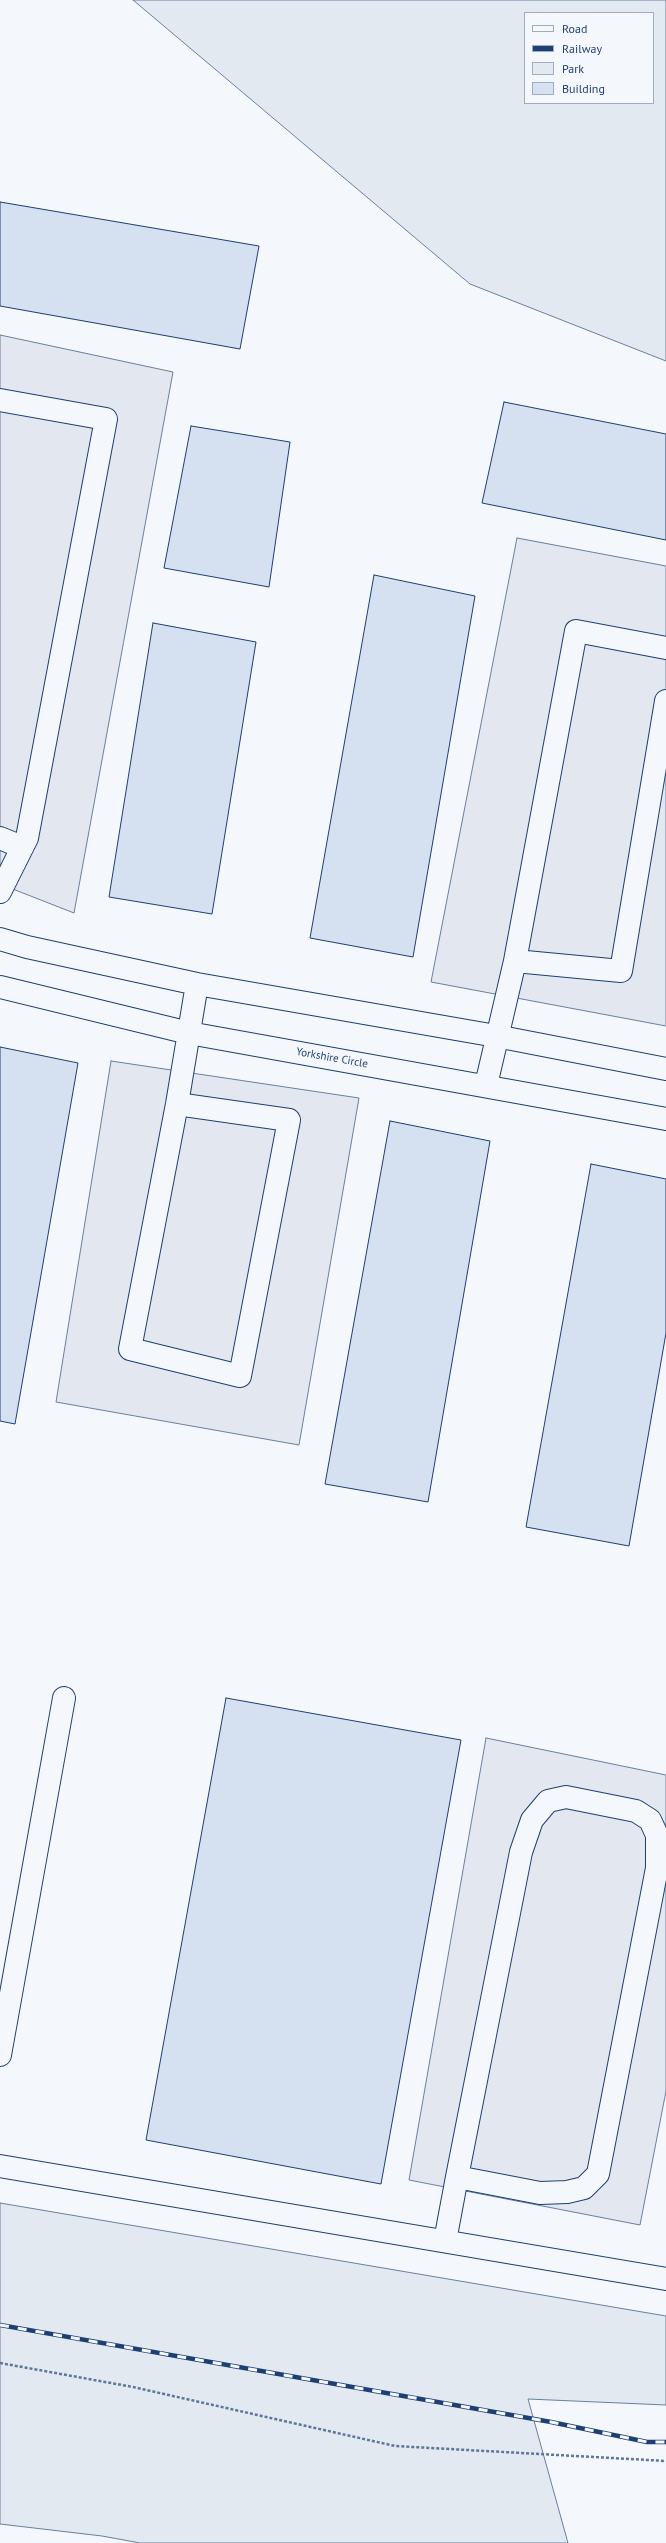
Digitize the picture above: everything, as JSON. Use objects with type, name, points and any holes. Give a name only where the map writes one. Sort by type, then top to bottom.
[{"type":"street","points":[[0,400],[106,419],[27,838],[0,892]]},
{"type":"street","points":[[486,1085],[496,1036],[515,961],[576,631],[666,648]]},
{"type":"street","points":[[515,961],[621,971],[666,701]]},
{"type":"street","points":[[0,838],[22,847]]},
{"type":"street","points":[[0,939],[27,947],[197,984],[496,1036],[666,1069]]},
{"type":"street","points":[[177,1104],[289,1120],[240,1376],[130,1349],[177,1104],[197,984]]},
{"type":"street","name":"Yorkshire Circle","points":[[0,987],[189,1033],[486,1085],[666,1119]]},
{"type":"street","points":[[0,2055],[64,1698]]},
{"type":"street","points":[[445,2242],[457,2177],[521,1852],[532,1820],[548,1801],[566,1797],[636,1811],[650,1820],[657,1835],[657,1868],[598,2174],[584,2188],[567,2192],[540,2193],[457,2177]]},
{"type":"street","points":[[0,2166],[666,2279]]},
{"type":"path","points":[[0,2363],[133,2387],[395,2446],[666,2461]]},
{"type":"green space","points":[[133,0],[666,0],[666,361],[470,284]]},
{"type":"green space","points":[[0,2203],[666,2316],[666,2405],[528,2399],[568,2543],[140,2543],[102,2536],[0,2524]]},
{"type":"shaded area","points":[[0,335],[173,372],[74,913],[0,884]]},
{"type":"shaded area","points":[[517,538],[666,566],[666,1026],[431,982]]},
{"type":"shaded area","points":[[111,1061],[359,1098],[299,1445],[56,1402]]},
{"type":"shaded area","points":[[486,1738],[666,1775],[666,2091],[640,2225],[409,2180]]},
{"type":"building","points":[[0,202],[259,246],[240,349],[0,306]]},
{"type":"building","points":[[504,402],[666,434],[666,540],[482,503]]},
{"type":"building","points":[[191,426],[290,442],[269,587],[164,568]]},
{"type":"building","points":[[374,575],[475,596],[413,957],[310,938]]},
{"type":"building","points":[[153,623],[256,642],[212,914],[109,897]]},
{"type":"building","points":[[0,1047],[78,1063],[15,1424],[0,1421]]},
{"type":"building","points":[[390,1121],[490,1141],[428,1502],[325,1484]]},
{"type":"building","points":[[591,1164],[666,1179],[666,1333],[629,1546],[526,1527]]},
{"type":"building","points":[[226,1698],[461,1740],[381,2184],[146,2140]]},
{"type":"railway","points":[[0,2325],[551,2422],[647,2442],[666,2442]]}]
